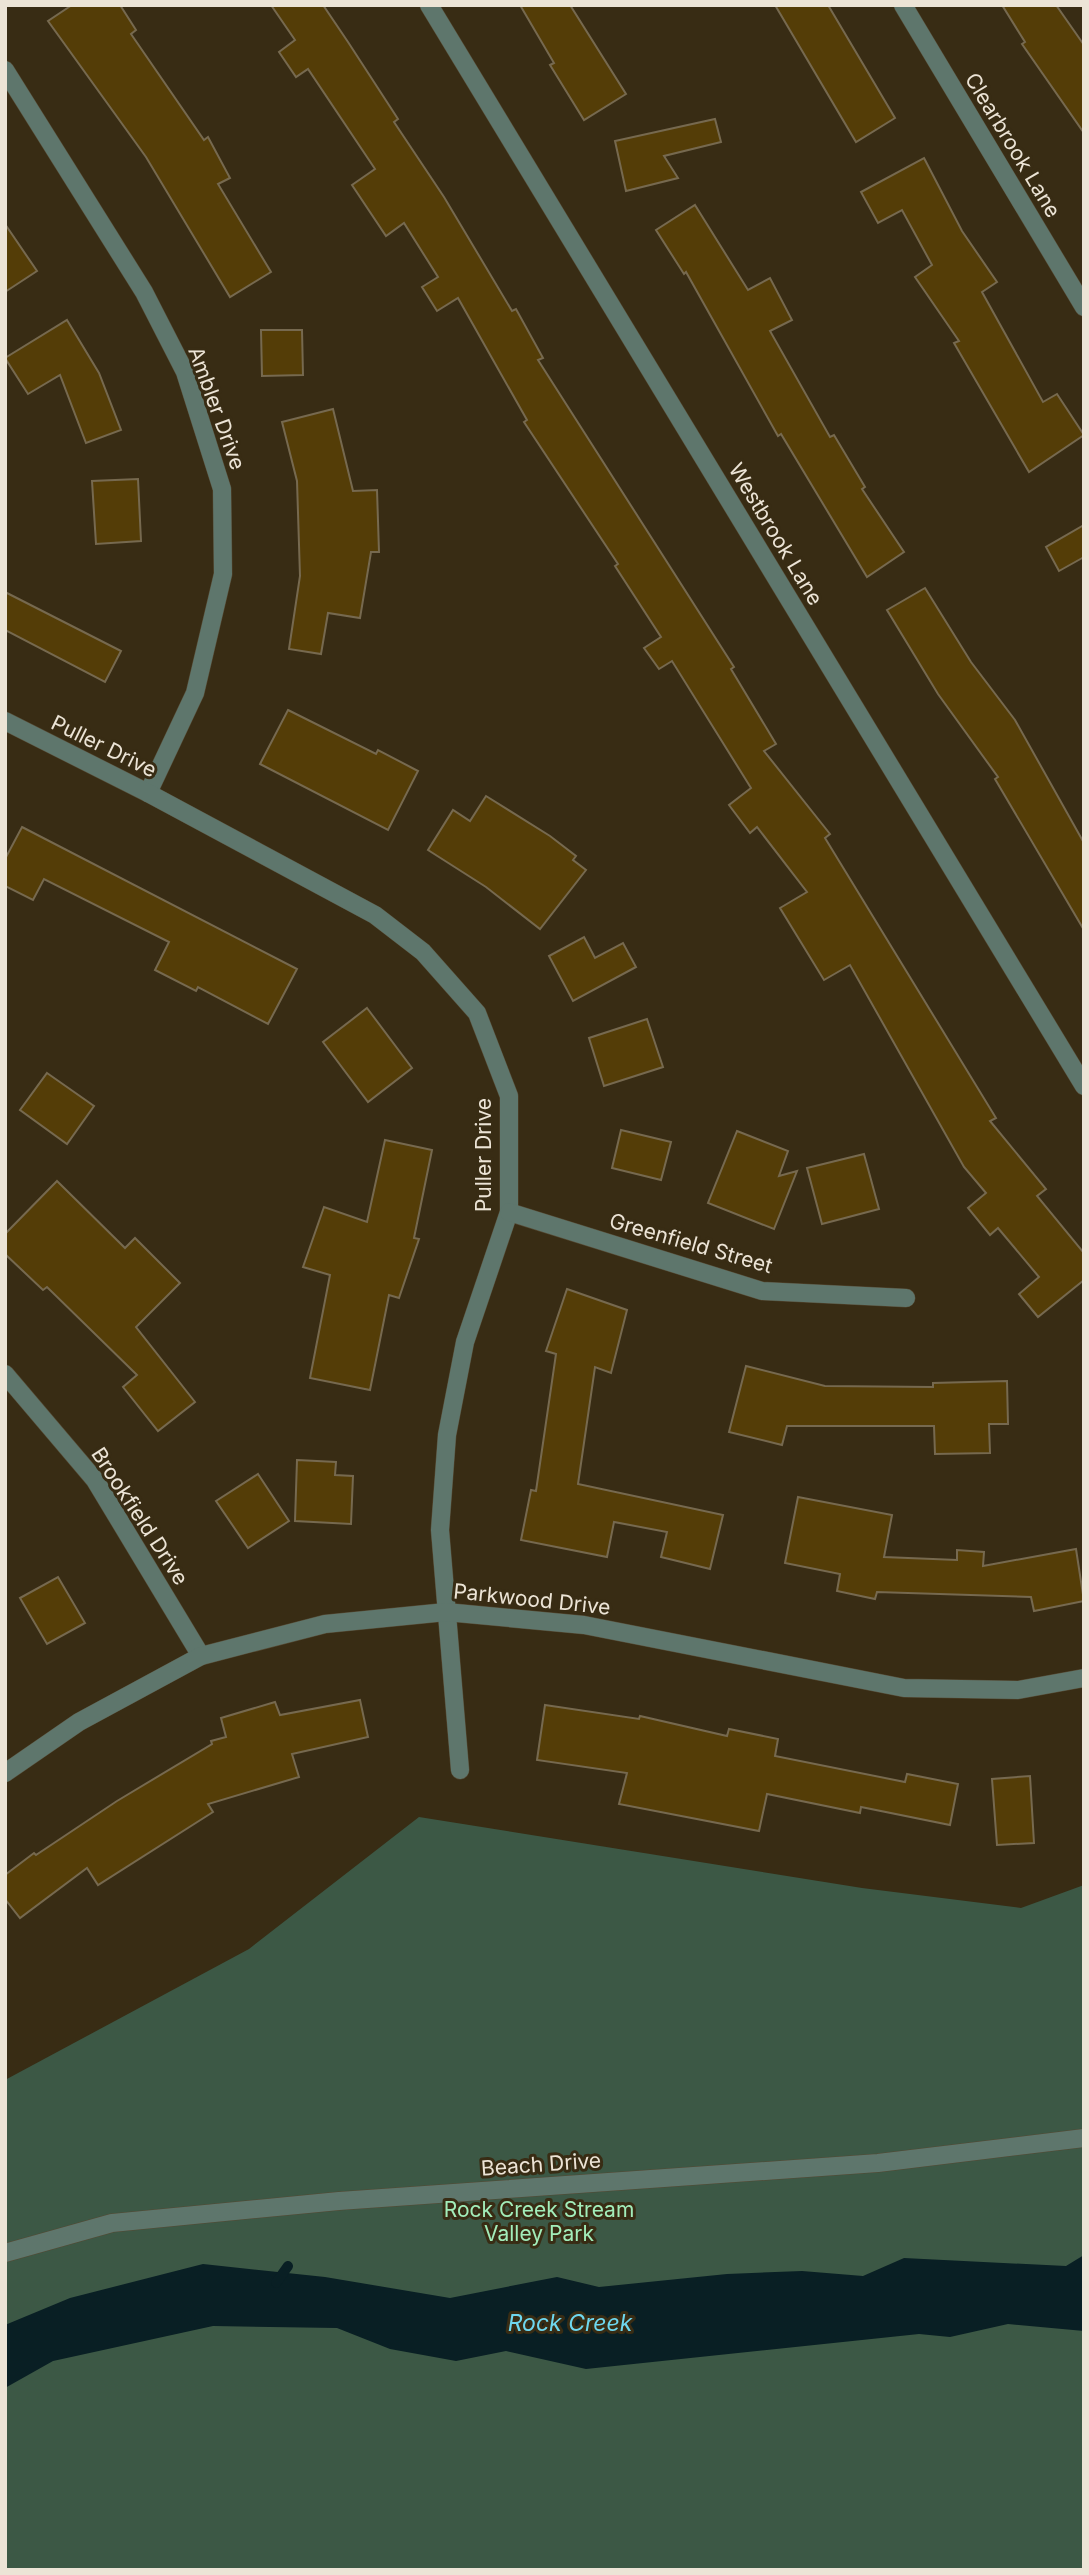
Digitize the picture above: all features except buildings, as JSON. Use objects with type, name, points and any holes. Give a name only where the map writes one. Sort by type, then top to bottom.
[{"type":"street","name":"Westbrook Lane","points":[[429,5],[1084,1086]]},
{"type":"street","name":"Clearbrook Lane","points":[[903,5],[1084,307]]},
{"type":"street","name":"Ambler Drive","points":[[5,70],[150,303],[185,372],[222,489],[223,574],[195,694],[148,793]]},
{"type":"street","name":"Puller Drive","points":[[5,721],[148,793],[375,915],[423,952],[477,1013],[509,1096],[509,1212],[465,1342],[447,1435],[440,1530],[460,1770]]},
{"type":"street","name":"Greenfield Street","points":[[509,1212],[762,1291],[906,1298]]},
{"type":"street","name":"Brookfield Drive","points":[[5,1374],[94,1480],[201,1656]]},
{"type":"street","name":"Parkwood Drive","points":[[5,1773],[79,1722],[201,1656],[325,1624],[446,1612],[584,1625],[904,1688],[1018,1690],[1084,1678]]},
{"type":"street","name":"Beach Drive","points":[[5,2253],[112,2223],[339,2201],[878,2163],[1084,2138]]},
{"type":"green space","name":"Rock Creek Stream Valley Park","points":[[419,1817],[862,1888],[1021,1908],[1084,1885],[1084,2570],[5,2570],[5,2080],[249,1949]]},
{"type":"water","name":"Rock Creek","points":[[1084,2255],[1084,2331],[1008,2324],[950,2337],[919,2334],[586,2369],[506,2351],[456,2361],[390,2349],[337,2328],[213,2326],[53,2361],[5,2388],[5,2325],[70,2298],[203,2264],[325,2277],[450,2298],[557,2277],[599,2287],[727,2274],[802,2271],[863,2276],[904,2258],[1066,2266]]},
{"type":"waterway","points":[[276,2283],[288,2266]]}]
